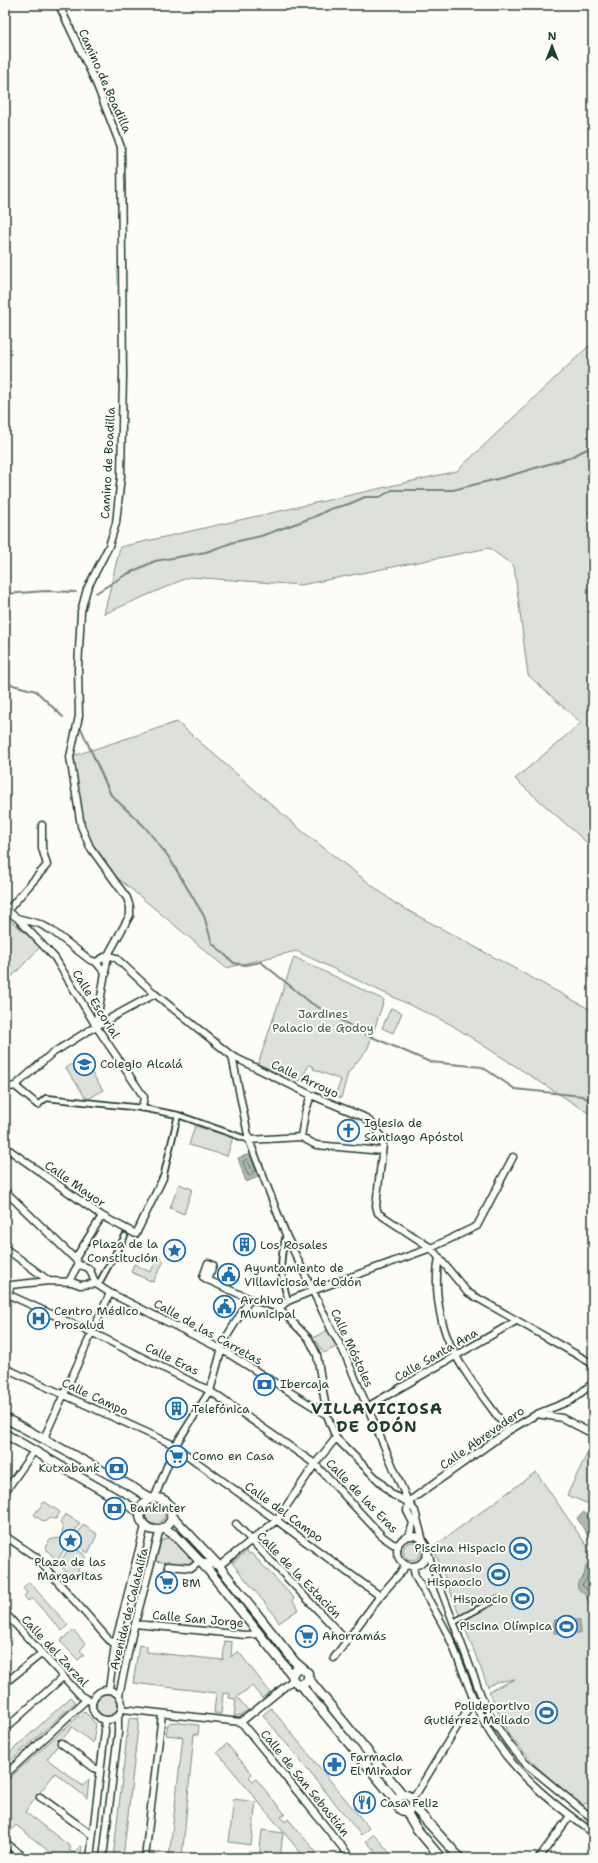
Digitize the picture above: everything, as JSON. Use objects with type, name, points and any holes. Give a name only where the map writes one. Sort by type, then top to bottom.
[{"type":"street","name":"Camino de Boadilla","points":[[58,5],[96,83],[121,147],[123,375],[120,476],[116,523],[109,546],[87,589],[81,611],[78,668],[79,716],[70,757],[81,826],[87,840],[101,864],[127,898],[130,907],[130,915],[108,955]]},
{"type":"street","points":[[42,825],[42,848],[47,865],[6,910],[17,918],[40,924],[51,930],[90,960],[96,962],[106,974]]},
{"type":"street","name":"Calle Escorial","points":[[17,918],[55,958],[96,1026],[144,1097],[142,1108]]},
{"type":"street","points":[[96,962],[108,955]]},
{"type":"street","points":[[96,1026],[108,955]]},
{"type":"street","name":"Calle Arroyo","points":[[108,955],[116,958],[154,994],[232,1056],[311,1095],[364,1117],[372,1122],[382,1138],[376,1206],[378,1213],[431,1248]]},
{"type":"street","points":[[5,1088],[15,1086],[51,1054],[96,1026],[154,994]]},
{"type":"street","name":"Calle Móstoles","points":[[232,1056],[249,1140],[286,1234],[312,1291],[343,1350],[408,1502]]},
{"type":"street","points":[[15,1086],[38,1105],[46,1098],[142,1108],[178,1116],[249,1140],[301,1137],[316,1145],[382,1151]]},
{"type":"street","points":[[301,1137],[305,1113],[311,1095]]},
{"type":"street","points":[[163,1178],[178,1116]]},
{"type":"street","name":"Calle Mayor","points":[[5,1147],[102,1216],[136,1234],[163,1178]]},
{"type":"street","points":[[279,1308],[288,1301],[312,1291],[431,1248],[477,1226],[513,1157]]},
{"type":"street","points":[[5,1191],[75,1259],[79,1265],[88,1268],[91,1271],[97,1285]]},
{"type":"street","points":[[75,1259],[102,1216]]},
{"type":"street","points":[[286,1234],[281,1255],[281,1276],[288,1301]]},
{"type":"street","points":[[97,1285],[125,1236]]},
{"type":"street","points":[[5,1248],[49,1281]]},
{"type":"street","points":[[431,1248],[467,1292],[593,1364]]},
{"type":"street","points":[[439,1257],[436,1271],[440,1310],[449,1342],[456,1356],[508,1431]]},
{"type":"street","points":[[70,1282],[75,1269],[79,1265]]},
{"type":"street","points":[[208,1280],[250,1299],[279,1308],[309,1339],[317,1355],[327,1415],[336,1438],[393,1495],[408,1502],[415,1511],[432,1566],[482,1698],[493,1721],[509,1744],[526,1764],[593,1819]]},
{"type":"street","points":[[6,1294],[11,1285],[49,1281],[70,1282],[80,1285],[97,1285]]},
{"type":"street","name":"Calle de las Carretas","points":[[97,1285],[221,1349],[327,1415]]},
{"type":"street","points":[[44,1438],[110,1293]]},
{"type":"street","name":"Calle Eras","points":[[6,1294],[93,1333],[210,1391],[315,1464]]},
{"type":"street","points":[[171,1515],[167,1525],[162,1529],[155,1530],[145,1526],[141,1520],[140,1512],[145,1502],[152,1499],[175,1446],[210,1391],[224,1341],[250,1299]]},
{"type":"street","name":"Calle Santa Ana","points":[[367,1407],[516,1321]]},
{"type":"street","name":"Calle Campo","points":[[5,1368],[175,1446]]},
{"type":"street","name":"Calle Abrevadero","points":[[408,1502],[508,1431],[537,1414],[572,1400],[593,1384]]},
{"type":"street","points":[[537,1414],[562,1418],[593,1434]]},
{"type":"street","points":[[5,1418],[44,1438],[152,1499],[163,1500],[167,1503],[171,1515],[219,1566],[300,1668],[308,1673],[308,1678],[403,1795],[413,1802],[460,1858]]},
{"type":"street","points":[[5,1434],[140,1512]]},
{"type":"street","points":[[168,1566],[192,1568],[200,1562],[219,1566],[252,1542],[277,1520],[315,1464],[336,1438]]},
{"type":"street","name":"Calle del Campo","points":[[175,1446],[380,1596]]},
{"type":"street","points":[[5,1492],[34,1451]]},
{"type":"street","name":"Calle de las Eras","points":[[315,1464],[383,1537],[396,1545]]},
{"type":"street","points":[[408,1502],[407,1511],[413,1524],[409,1536]]},
{"type":"street","name":"Calle de la Estación","points":[[236,1524],[347,1641]]},
{"type":"street","name":"Avenida de Calatalifa","points":[[109,1689],[115,1644],[145,1526]]},
{"type":"street","points":[[162,1529],[175,1535],[200,1562],[293,1678],[301,1685],[397,1802],[398,1808],[406,1811],[416,1828],[441,1858]]},
{"type":"street","name":"Avenida de Calatalifa","points":[[119,1695],[135,1624],[162,1529]]},
{"type":"street","points":[[5,1536],[36,1557],[109,1640],[115,1644]]},
{"type":"street","points":[[334,1658],[380,1596],[403,1570],[404,1564],[398,1554],[396,1545],[404,1538],[409,1536],[417,1537],[425,1543],[427,1555],[422,1563],[413,1566],[404,1564]]},
{"type":"street","points":[[413,1566],[415,1576],[449,1637],[485,1724],[509,1760],[519,1771],[570,1816],[593,1833]]},
{"type":"street","points":[[454,1622],[496,1599]]},
{"type":"street","name":"Calle del Zarzal","points":[[5,1613],[41,1654],[89,1701]]},
{"type":"street","name":"Calle San Jorge","points":[[135,1624],[245,1635],[259,1634]]},
{"type":"street","points":[[449,1637],[458,1633]]},
{"type":"street","points":[[5,1683],[41,1654]]},
{"type":"street","points":[[122,1709],[241,1722],[293,1678],[294,1671],[300,1668]]},
{"type":"street","points":[[5,1730],[63,1677]]},
{"type":"street","points":[[301,1685],[304,1684],[308,1678]]},
{"type":"street","points":[[5,1775],[100,1691],[109,1689],[119,1695],[122,1709],[114,1718],[104,1720],[96,1716],[89,1701]]},
{"type":"street","points":[[406,1811],[410,1809],[418,1791],[474,1699]]},
{"type":"street","points":[[145,1858],[162,1714]]},
{"type":"street","points":[[103,1858],[118,1732],[118,1715]]},
{"type":"street","points":[[90,1858],[105,1731],[104,1720]]},
{"type":"street","name":"Calle de San Sebastián","points":[[241,1722],[351,1858]]},
{"type":"street","points":[[61,1744],[94,1768],[100,1770]]},
{"type":"street","points":[[397,1802],[403,1795]]},
{"type":"street","points":[[40,1797],[92,1836]]},
{"type":"street","points":[[539,1858],[570,1816]]},
{"type":"street","points":[[5,1842],[25,1858]]},
{"type":"green space","points":[[593,342],[593,848],[515,779],[581,723],[528,675],[514,566],[489,548],[301,585],[189,577],[104,614],[120,547],[457,471]]},
{"type":"green space","points":[[177,722],[302,831],[396,904],[593,1011],[593,1116],[450,1024],[296,951],[226,968],[101,864],[81,826],[70,757]]},
{"type":"green space","points":[[5,916],[41,946],[5,984]]},
{"type":"green space","name":"Jardines Palacio de Godoy","points":[[294,957],[384,1000],[368,1048],[348,1073],[341,1098],[335,1095],[341,1080],[313,1069],[314,1067],[309,1065],[300,1081],[258,1064]]},
{"type":"green space","points":[[391,1008],[402,1013],[393,1033],[382,1028]]},
{"type":"green space","points":[[82,1058],[103,1090],[87,1100],[66,1068]]},
{"type":"green space","points":[[195,1126],[233,1137],[227,1156],[189,1145]]},
{"type":"green space","points":[[179,1184],[192,1189],[184,1214],[170,1208]]},
{"type":"green space","points":[[159,1257],[164,1261],[153,1282],[131,1272],[134,1264],[150,1272]]},
{"type":"green space","points":[[329,1329],[338,1346],[324,1353],[313,1338]]},
{"type":"green space","points":[[587,1454],[593,1456],[593,1506],[567,1495]]},
{"type":"green space","name":"Hispaocio","points":[[536,1472],[587,1546],[593,1551],[593,1801],[581,1805],[536,1766],[508,1734],[489,1691],[515,1679],[496,1682],[488,1687],[433,1547]]},
{"type":"green space","points":[[45,1502],[60,1512],[56,1519],[50,1518],[44,1522],[34,1515]]},
{"type":"green space","points":[[155,1504],[162,1507],[165,1514],[162,1521],[155,1524],[148,1521],[145,1514],[148,1507]]},
{"type":"green space","points":[[65,1514],[80,1523],[70,1540],[62,1535],[63,1528],[60,1522]]},
{"type":"green space","points":[[83,1525],[97,1535],[88,1553],[72,1542]]},
{"type":"green space","points":[[60,1538],[68,1543],[57,1561],[45,1548],[49,1540]]},
{"type":"green space","points":[[167,1538],[179,1544],[195,1562],[189,1566],[155,1561],[161,1541]]},
{"type":"green space","points":[[412,1542],[418,1545],[421,1551],[418,1557],[412,1560],[406,1557],[403,1551],[406,1545]]},
{"type":"green space","points":[[71,1545],[86,1556],[73,1579],[59,1564]]},
{"type":"green space","points":[[247,1551],[249,1554],[251,1553],[294,1598],[292,1600],[299,1609],[279,1623],[274,1614],[232,1563]]},
{"type":"green space","points":[[29,1582],[68,1625],[62,1631],[32,1598],[28,1601],[24,1596],[27,1593],[23,1588]]},
{"type":"green space","points":[[73,1630],[86,1644],[80,1650],[84,1655],[78,1660],[60,1641]]},
{"type":"green space","points":[[225,1641],[232,1642],[231,1657],[238,1651],[270,1692],[262,1698],[252,1686],[237,1697],[248,1710],[241,1715],[234,1716],[236,1699],[229,1698],[230,1694],[223,1693],[221,1714],[214,1713],[216,1693],[133,1683],[139,1645],[147,1646],[147,1652],[223,1660]]},
{"type":"green space","points":[[107,1694],[115,1697],[118,1705],[115,1713],[107,1716],[99,1713],[96,1705],[99,1697]]},
{"type":"green space","points":[[71,1697],[76,1702],[5,1766],[5,1757]]},
{"type":"green space","points":[[271,1708],[369,1828],[361,1835],[263,1715]]},
{"type":"green space","points":[[84,1711],[96,1724],[93,1743],[72,1727],[47,1759],[83,1786],[89,1779],[87,1798],[55,1773],[25,1812],[71,1847],[69,1850],[74,1853],[80,1846],[82,1847],[80,1858],[57,1858],[16,1825],[5,1837],[5,1782]]},
{"type":"green space","points":[[129,1718],[139,1719],[123,1858],[113,1858]]},
{"type":"green space","points":[[171,1722],[199,1725],[198,1735],[194,1734],[182,1858],[169,1858],[183,1737],[166,1735],[168,1724]]},
{"type":"green space","points":[[227,1744],[252,1774],[249,1777],[253,1781],[256,1779],[285,1814],[281,1817],[285,1822],[288,1819],[321,1858],[305,1858],[217,1752]]},
{"type":"green space","points":[[234,1799],[256,1802],[251,1845],[229,1842]]},
{"type":"green space","points":[[262,1830],[283,1833],[280,1858],[259,1858]]},
{"type":"green space","points":[[374,1834],[394,1858],[381,1858],[366,1841]]},
{"type":"water","points":[[250,1154],[258,1177],[246,1182],[238,1158]]},
{"type":"water","points":[[584,1512],[593,1523],[593,1532],[588,1536],[577,1518]]},
{"type":"water","points":[[593,1564],[593,1605],[589,1603],[586,1595],[578,1588],[578,1584],[584,1575],[587,1565]]},
{"type":"water","name":"Piscina Olímpica","points":[[554,1620],[580,1620],[580,1633],[554,1633]]},
{"type":"waterway","points":[[96,593],[125,575],[155,561],[206,552],[234,542],[261,536],[365,497],[380,497],[392,490],[453,490],[505,477],[569,458],[593,446]]},
{"type":"waterway","points":[[5,594],[46,591],[76,592]]},
{"type":"waterway","points":[[5,679],[9,684],[36,691],[63,717]]},
{"type":"waterway","points":[[79,724],[111,795],[144,826],[168,856],[204,916],[212,943],[234,963],[245,965],[261,962],[311,1003],[365,1034],[430,1062],[482,1067],[515,1089],[582,1096],[593,1102]]},
{"type":"place","name":"Colegio Alcalá","points":[[85,1064]]},
{"type":"place","name":"Iglesia de Santiago Apóstol","points":[[349,1130]]},
{"type":"place","name":"Los Rosales","points":[[244,1245]]},
{"type":"place","name":"Plaza de la Constitución","points":[[174,1251]]},
{"type":"place","name":"Ayuntamiento de Villaviciosa de Odón","points":[[229,1275]]},
{"type":"place","name":"Archivo Municipal","points":[[225,1307]]},
{"type":"place","name":"Centro Médico Prosalud","points":[[38,1318]]},
{"type":"place","name":"Ibercaja","points":[[264,1384]]},
{"type":"place","name":"Telefónica","points":[[176,1409]]},
{"type":"place","name":"Como en Casa","points":[[176,1456]]},
{"type":"place","name":"Kutxabank","points":[[116,1468]]},
{"type":"place","name":"Bankinter","points":[[115,1508]]},
{"type":"place","name":"Plaza de las Margaritas","points":[[70,1541]]},
{"type":"place","name":"Piscina Hispacio","points":[[521,1548]]},
{"type":"place","name":"Gimnasio Hispaocio","points":[[498,1575]]},
{"type":"place","name":"BM","points":[[166,1583]]},
{"type":"place","name":"Hispaocio","points":[[523,1599]]},
{"type":"place","name":"Piscina Olímpica","points":[[567,1626]]},
{"type":"place","name":"Ahorramás","points":[[307,1636]]},
{"type":"place","name":"Polideportivo Gutiérrez Mellado","points":[[546,1713]]},
{"type":"place","name":"Farmacia El Mirador","points":[[335,1764]]},
{"type":"place","name":"Casa Feliz","points":[[364,1803]]},
{"type":"district","name":"VILLAVICIOSA DE ODÓN","points":[[377,1417]]}]
